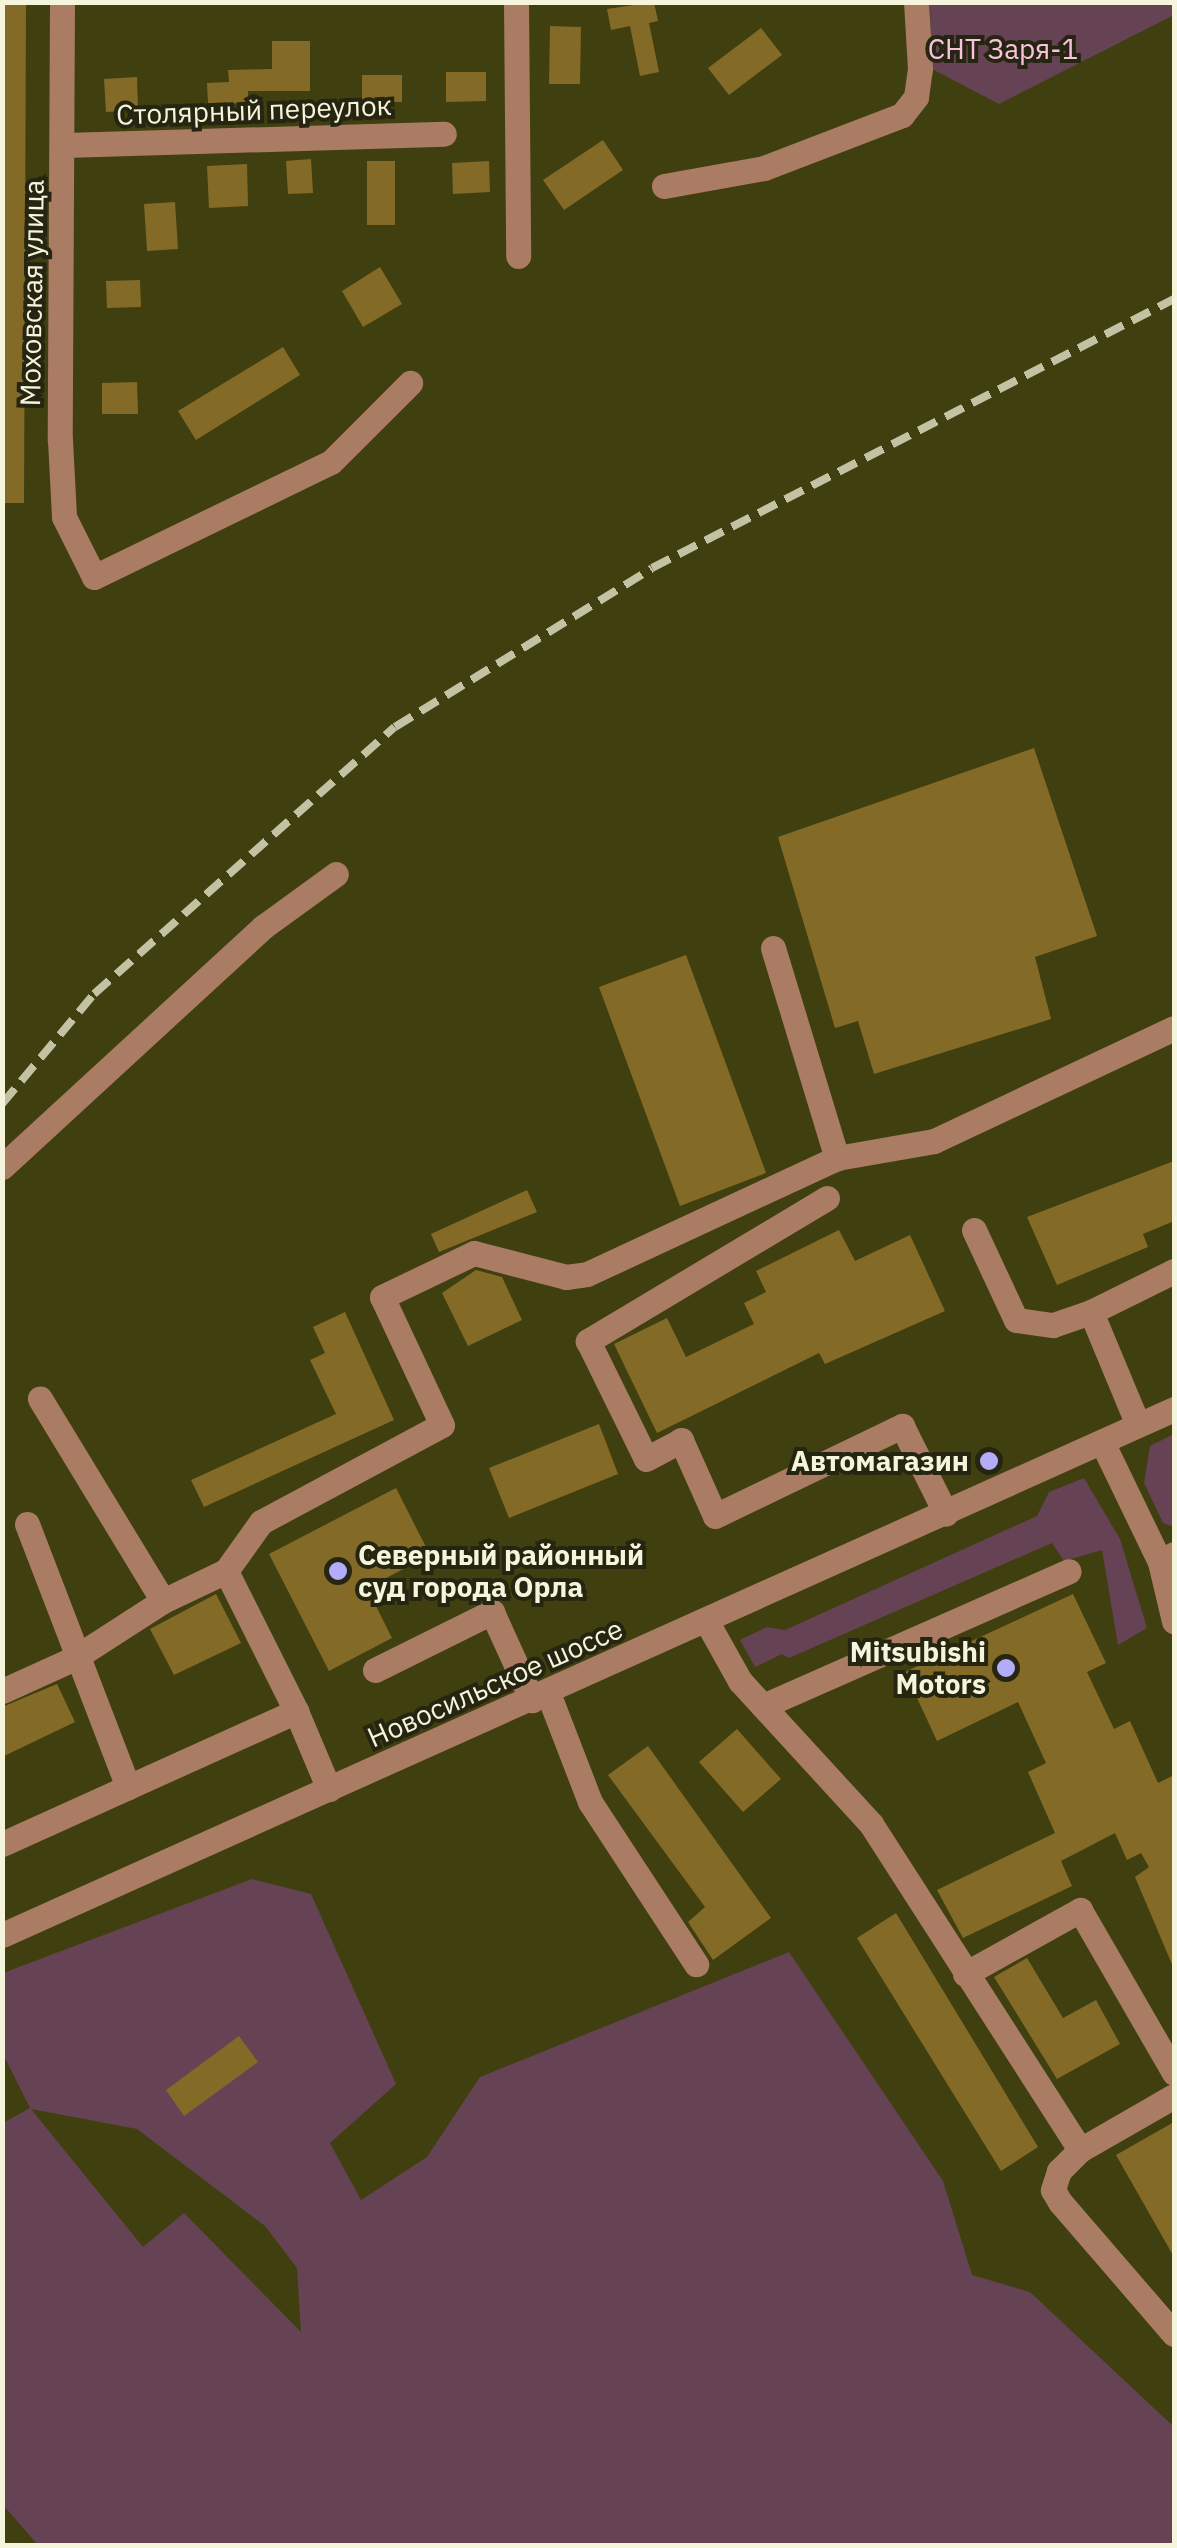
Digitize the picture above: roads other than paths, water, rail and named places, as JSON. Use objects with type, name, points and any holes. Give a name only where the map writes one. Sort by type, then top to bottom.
[{"type":"street","name":"Моховская улица","points":[[62,2],[64,517],[94,578],[332,462],[410,383]]},
{"type":"street","points":[[516,2],[518,256]]},
{"type":"street","points":[[664,186],[764,168],[863,135],[902,115],[916,97],[920,69],[916,2]]},
{"type":"street","name":"Столярный переулок","points":[[65,146],[444,134]]},
{"type":"street","points":[[2,1167],[262,927],[336,874]]},
{"type":"street","points":[[773,948],[837,1158]]},
{"type":"street","points":[[2,1691],[73,1659],[163,1601],[226,1571],[260,1522],[442,1426],[382,1297],[474,1253],[566,1277],[587,1274],[837,1158],[934,1141],[1174,1028]]},
{"type":"street","points":[[827,1198],[588,1341],[646,1458],[681,1440],[715,1516],[902,1426],[946,1514]]},
{"type":"street","points":[[974,1230],[1016,1320],[1053,1325],[1091,1312],[1174,1271]]},
{"type":"street","points":[[1091,1312],[1138,1425]]},
{"type":"street","points":[[40,1399],[163,1601]]},
{"type":"street","name":"Новосильское шоссе","points":[[2,1934],[707,1622],[1174,1408]]},
{"type":"street","points":[[1102,1442],[1167,1558],[1174,1621]]},
{"type":"street","points":[[26,1524],[73,1659],[128,1787]]},
{"type":"street","points":[[226,1571],[330,1789]]},
{"type":"street","points":[[763,1706],[1069,1571]]},
{"type":"street","points":[[376,1670],[492,1612],[540,1696],[590,1802],[696,1964]]},
{"type":"street","points":[[707,1622],[763,1706],[872,1824],[1080,2150]]},
{"type":"street","points":[[2,1844],[296,1711]]},
{"type":"street","points":[[965,1974],[1080,1910],[1174,2073]]},
{"type":"street","points":[[1174,2096],[1080,2150],[1054,2190],[1174,2334]]},
{"type":"railway","points":[[2,1104],[94,994],[395,727],[652,568],[1174,299]]},
{"type":"place","name":"Автомагазин","points":[[989,1461]]},
{"type":"place","name":"Северный районный суд города Орла","points":[[338,1571]]},
{"type":"place","name":"Mitsubishi Motors","points":[[1006,1668]]},
{"type":"park label","name":"СНТ Заря-1","points":[[1003,49]]}]
